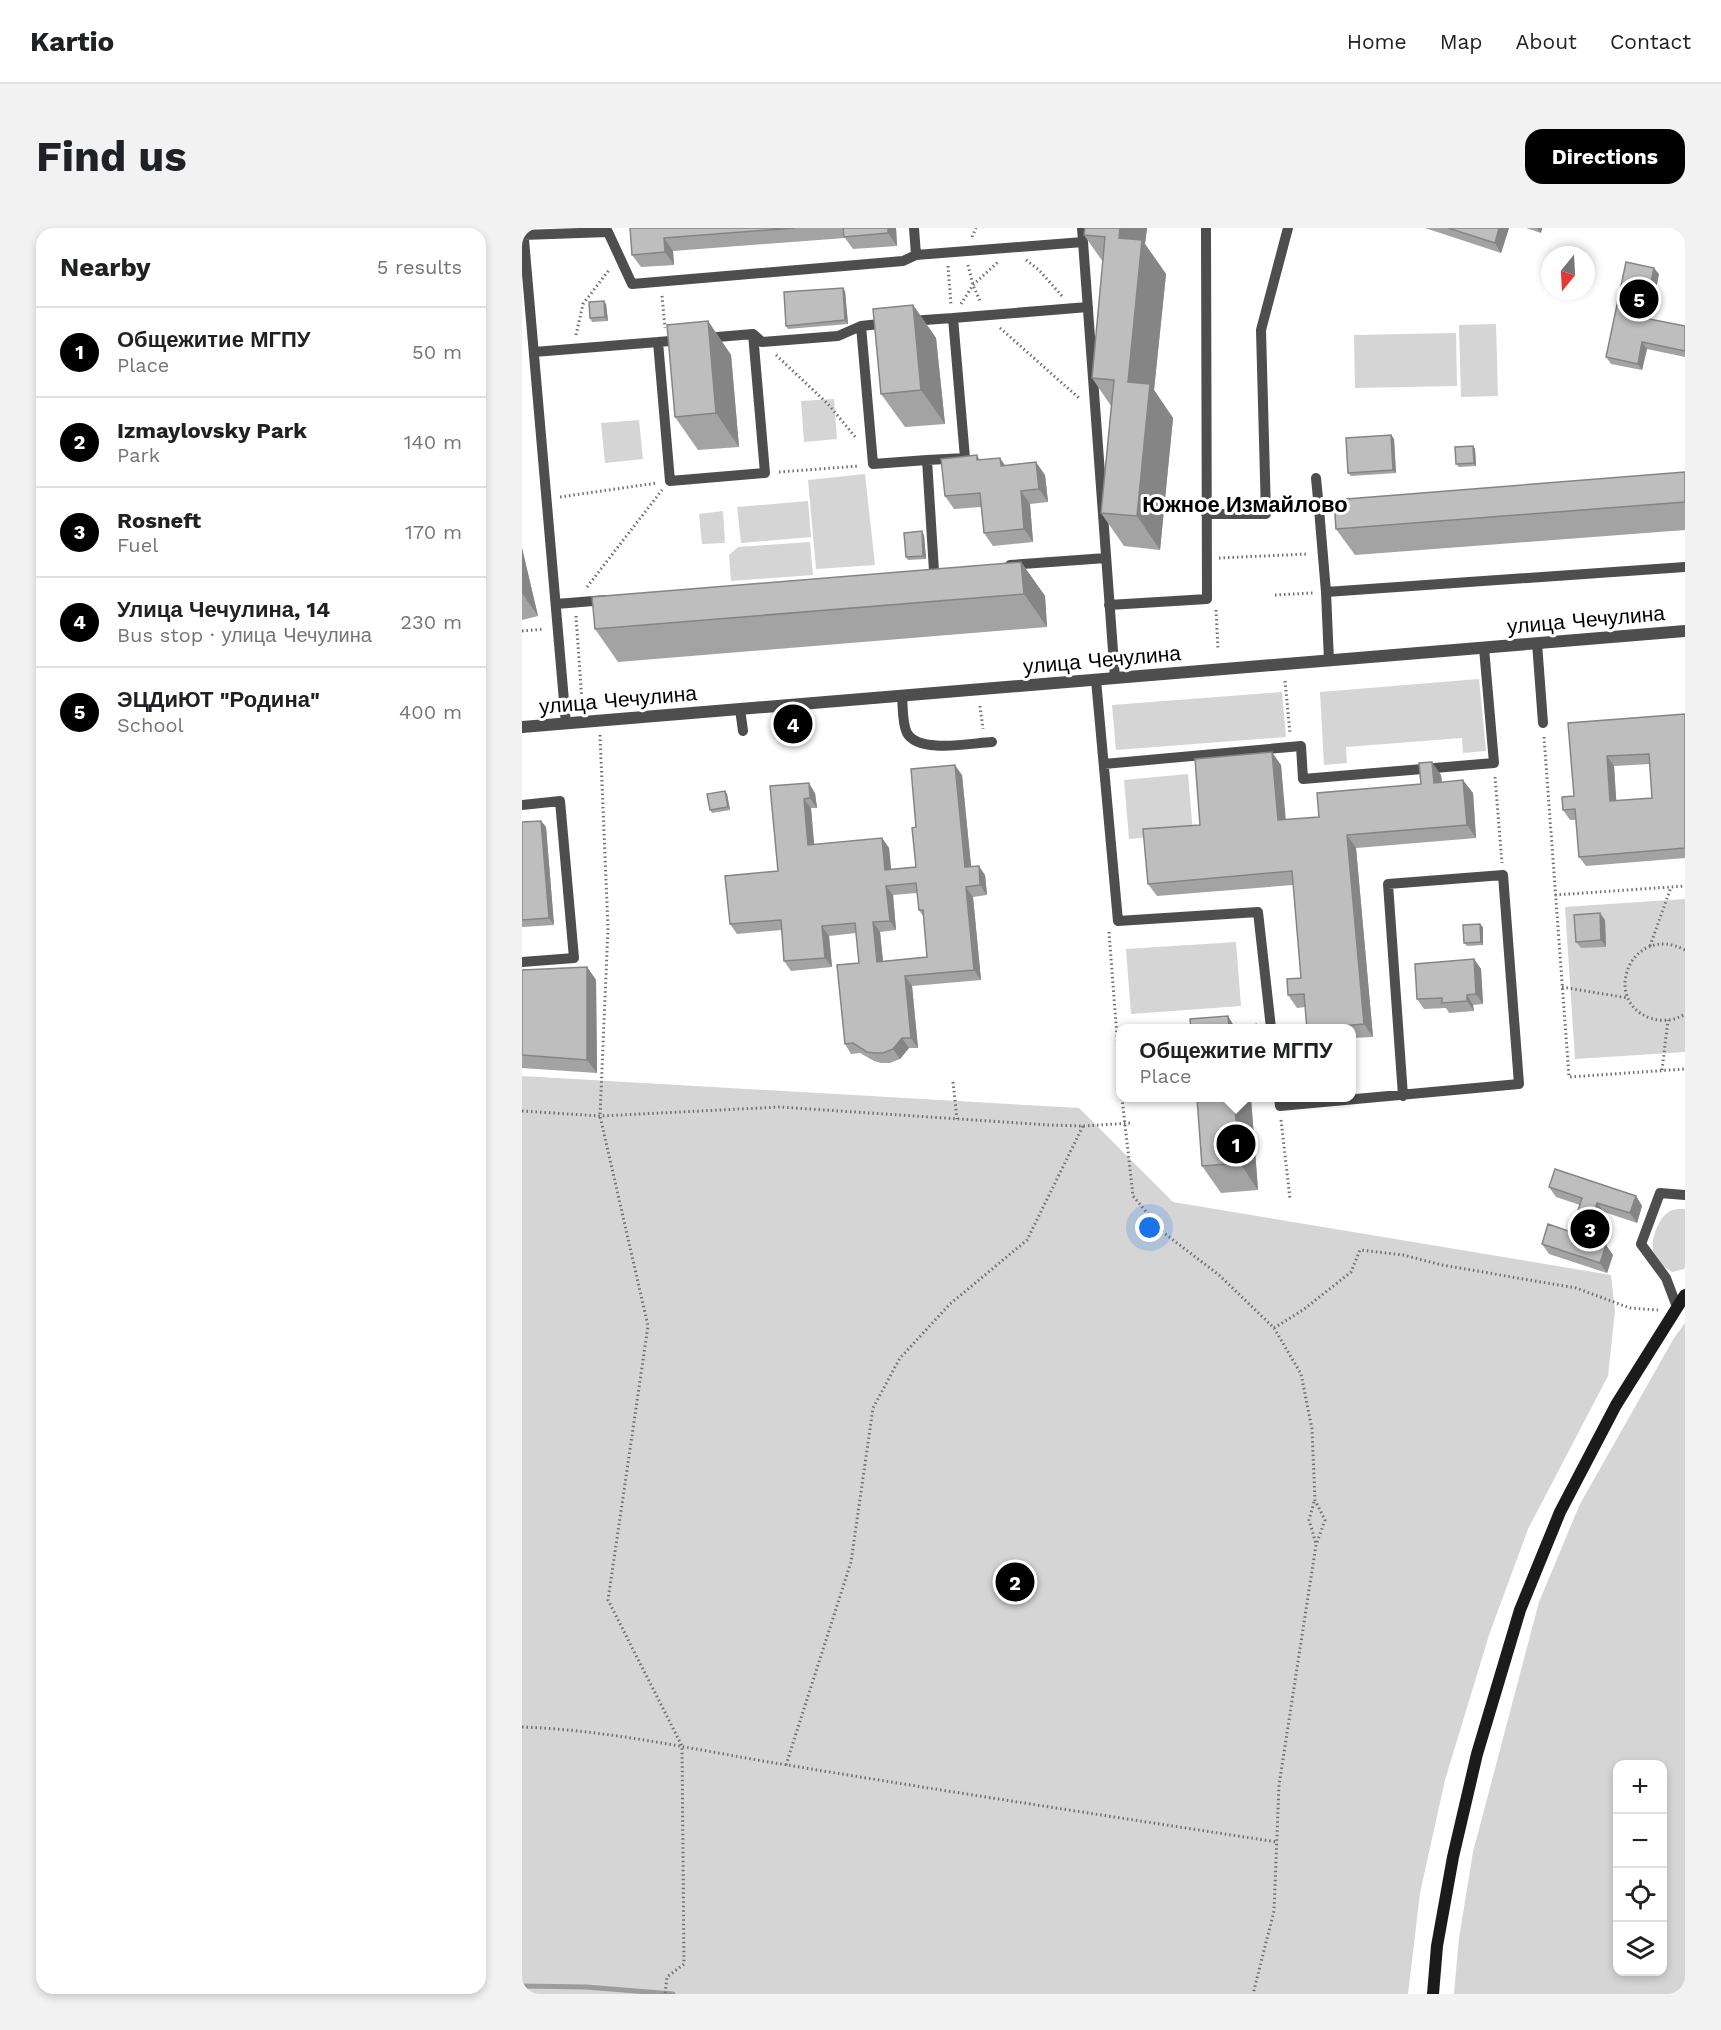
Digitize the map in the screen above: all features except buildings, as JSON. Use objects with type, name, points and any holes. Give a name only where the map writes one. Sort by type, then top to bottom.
[{"type":"main road","points":[[1433,1994],[1437,1946],[1453,1857],[1477,1754],[1520,1610],[1560,1512],[1616,1405],[1685,1295]]},
{"type":"street","name":"улица Чечулина","points":[[522,727],[1685,631]]},
{"type":"lane","points":[[914,228],[916,255]]},
{"type":"lane","points":[[1082,228],[1115,678]]},
{"type":"lane","points":[[1109,605],[1207,599],[1206,228]]},
{"type":"lane","points":[[1206,514],[1266,514],[1261,330],[1288,228]]},
{"type":"lane","points":[[566,724],[523,231],[608,232],[632,284],[903,261],[916,255],[1083,242]]},
{"type":"lane","points":[[534,352],[662,342],[838,336],[861,326],[1088,307]]},
{"type":"lane","points":[[861,326],[873,461],[965,458],[952,318]]},
{"type":"lane","points":[[662,342],[670,481],[765,473],[757,338]]},
{"type":"lane","points":[[923,572],[940,570],[927,460]]},
{"type":"lane","points":[[1316,478],[1326,592],[1329,661]]},
{"type":"lane","points":[[1319,510],[1355,507]]},
{"type":"lane","points":[[1003,566],[1106,558]]},
{"type":"lane","points":[[1326,592],[1685,567]]},
{"type":"lane","points":[[556,604],[621,598]]},
{"type":"lane","points":[[1537,643],[1543,723]]},
{"type":"lane","points":[[1104,764],[1301,746],[1303,779],[1494,763],[1484,648]]},
{"type":"lane","points":[[1096,680],[1118,921],[1257,912],[1271,1024]]},
{"type":"lane","points":[[902,696],[906,730],[911,738],[924,744],[937,746],[988,742]]},
{"type":"lane","points":[[740,709],[743,731]]},
{"type":"lane","points":[[522,805],[560,801],[574,958],[522,962]]},
{"type":"lane","points":[[1356,1098],[1403,1096],[1519,1084],[1503,875],[1388,884],[1403,1096]]},
{"type":"lane","points":[[1677,1307],[1666,1278],[1641,1244],[1660,1193],[1685,1195]]},
{"type":"path","points":[[952,318],[973,285],[1014,248],[1016,253],[1039,270],[1057,288],[1070,308]]},
{"type":"path","points":[[947,253],[952,318]]},
{"type":"path","points":[[572,349],[583,304],[620,257]]},
{"type":"path","points":[[661,281],[662,342]]},
{"type":"path","points":[[757,338],[828,404],[873,461]]},
{"type":"path","points":[[765,473],[873,461]]},
{"type":"path","points":[[546,499],[670,481]]},
{"type":"path","points":[[582,701],[575,602],[670,481]]},
{"type":"path","points":[[1266,514],[1319,510]]},
{"type":"path","points":[[1206,558],[1322,553]]},
{"type":"path","points":[[1275,595],[1326,592]]},
{"type":"path","points":[[1216,609],[1218,649]]},
{"type":"path","points":[[522,631],[558,628]]},
{"type":"path","points":[[1285,681],[1291,747]]},
{"type":"path","points":[[980,706],[988,742]]},
{"type":"path","points":[[1543,723],[1569,1077],[1685,1069]]},
{"type":"path","points":[[600,738],[608,928],[600,1116],[648,1326],[608,1600],[682,1746],[684,1964],[667,1977],[665,1994]]},
{"type":"path","points":[[1494,763],[1503,875]]},
{"type":"path","points":[[1555,895],[1685,886]]},
{"type":"path","points":[[1650,946],[1671,887]]},
{"type":"path","points":[[1685,950],[1663,943],[1650,946],[1639,952],[1630,962],[1625,980],[1628,998],[1644,1016],[1656,1020],[1668,1020],[1685,1014]]},
{"type":"path","points":[[1562,987],[1628,998]]},
{"type":"path","points":[[1662,1070],[1668,1020]]},
{"type":"path","points":[[953,1082],[957,1119]]},
{"type":"path","points":[[1122,1102],[1133,1196],[1164,1233],[1219,1275],[1274,1328],[1301,1374],[1312,1429],[1315,1500],[1309,1520],[1316,1545]]},
{"type":"path","points":[[1279,1102],[1290,1199]]},
{"type":"path","points":[[522,1112],[600,1116],[780,1107],[1083,1126],[1131,1123]]},
{"type":"path","points":[[786,1765],[851,1562],[873,1408],[900,1358],[942,1312],[1027,1240],[1083,1126]]},
{"type":"path","points":[[1274,1328],[1303,1310],[1350,1272],[1360,1250],[1576,1288],[1630,1308],[1659,1311]]},
{"type":"path","points":[[1253,1994],[1274,1911],[1279,1785],[1316,1545],[1325,1520],[1315,1500]]},
{"type":"path","points":[[522,1727],[553,1728],[682,1746],[786,1765],[1277,1842]]},
{"type":"shaded area","points":[[1496,324],[1498,396],[1461,397],[1459,325]]},
{"type":"shaded area","points":[[1456,333],[1457,386],[1355,388],[1354,335]]},
{"type":"shaded area","points":[[834,399],[837,439],[804,442],[801,401]]},
{"type":"shaded area","points":[[639,420],[643,459],[605,463],[601,423]]},
{"type":"shaded area","points":[[865,474],[875,565],[816,569],[808,480]]},
{"type":"shaded area","points":[[808,501],[811,537],[741,543],[737,507]]},
{"type":"shaded area","points":[[723,511],[725,543],[702,544],[699,514]]},
{"type":"shaded area","points":[[810,542],[813,575],[731,581],[729,555],[738,547]]},
{"type":"shaded area","points":[[1479,679],[1486,751],[1463,753],[1462,738],[1346,747],[1347,763],[1324,765],[1320,692]]},
{"type":"shaded area","points":[[1282,692],[1286,737],[1116,750],[1112,705]]},
{"type":"shaded area","points":[[1188,774],[1193,833],[1129,839],[1124,780]]},
{"type":"shaded area","points":[[1685,899],[1685,1052],[1575,1059],[1565,907]]},
{"type":"shaded area","points":[[1236,942],[1241,1006],[1131,1014],[1126,949]]},
{"type":"shaded area","points":[[522,1076],[1079,1108],[1173,1202],[1611,1275],[1615,1311],[1608,1376],[1528,1529],[1489,1635],[1445,1780],[1420,1893],[1408,1994],[522,1994]]},
{"type":"shaded area","points":[[1685,1209],[1685,1267],[1672,1272],[1655,1257],[1653,1240],[1659,1223],[1666,1214],[1673,1210]]},
{"type":"shaded area","points":[[1685,1323],[1685,1994],[1454,1994],[1459,1938],[1473,1852],[1539,1602],[1580,1504],[1674,1338]]},
{"type":"waterway","points":[[522,1986],[586,1987],[673,1994]]},
{"type":"place","name":"ЭЦДиЮТ \"Родина\"","points":[[1639,299]]},
{"type":"place","name":"Улица Чечулина, 14","points":[[793,724]]},
{"type":"place","name":"Общежитие МГПУ","points":[[1236,1144]]},
{"type":"place","name":"Rosneft","points":[[1590,1229]]},
{"type":"place","name":"Izmaylovsky Park","points":[[1015,1582]]},
{"type":"district","name":"Южное Измайлово","points":[[1245,504]]}]
